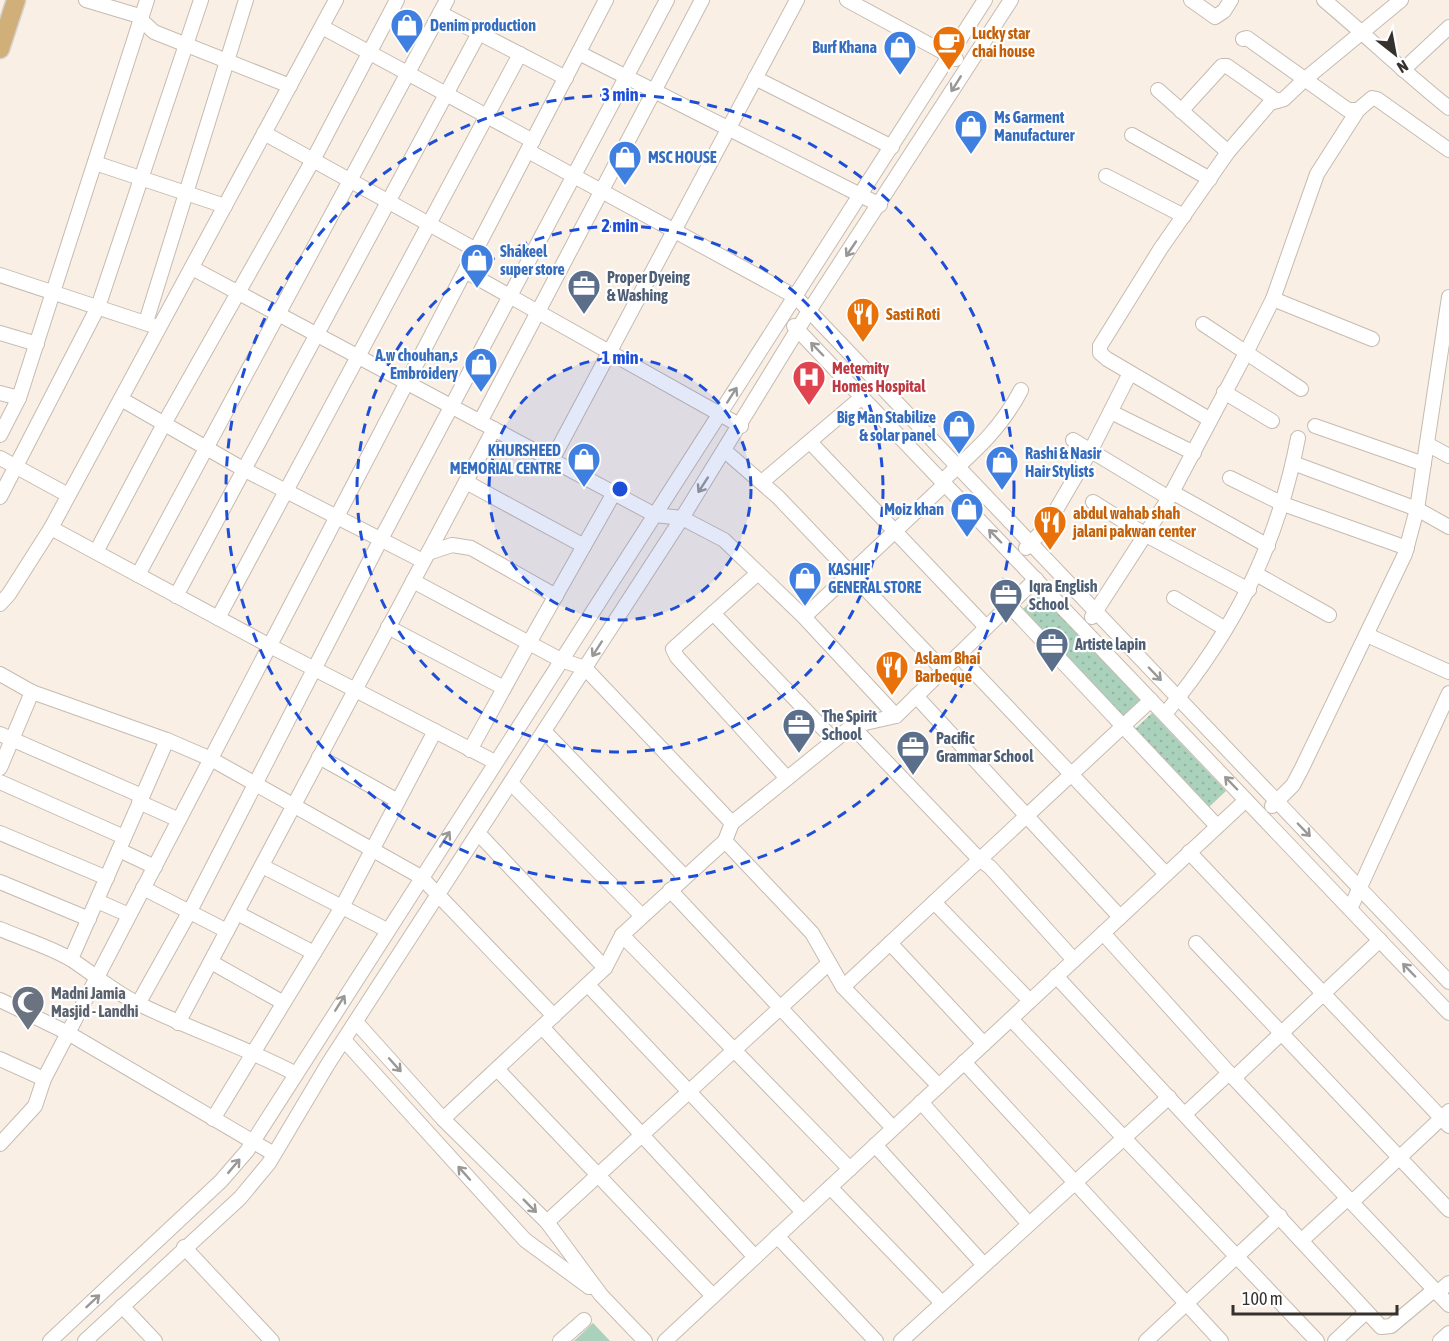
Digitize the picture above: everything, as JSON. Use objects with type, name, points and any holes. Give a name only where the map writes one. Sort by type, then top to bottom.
[{"type":"main road","points":[[0,49],[16,0]]},
{"type":"street","points":[[86,0],[136,15],[140,22],[154,32],[290,86]]},
{"type":"street","points":[[0,435],[19,398],[147,0]]},
{"type":"street","points":[[0,496],[98,307],[201,0]]},
{"type":"street","points":[[0,604],[9,594],[51,528],[121,399],[152,325],[186,192],[246,0]]},
{"type":"street","points":[[152,325],[192,268],[336,0]]},
{"type":"street","points":[[96,552],[165,422],[313,160],[397,0]]},
{"type":"street","points":[[138,575],[447,0]]},
{"type":"street","points":[[138,1004],[190,910],[381,539],[667,0]]},
{"type":"street","points":[[480,422],[539,314],[702,0]]},
{"type":"street","points":[[552,460],[796,0]]},
{"type":"street","points":[[847,0],[968,66]]},
{"type":"street","points":[[50,1341],[221,1181],[252,1142],[985,0]]},
{"type":"street","points":[[85,1341],[184,1247],[240,1198],[274,1154],[344,1040],[741,426],[809,311],[880,205],[1011,0]]},
{"type":"street","points":[[1191,0],[1215,17],[1224,12],[1231,0]]},
{"type":"street","points":[[1324,0],[1362,31],[1402,70],[1449,108]]},
{"type":"street","points":[[1209,419],[1107,359],[1100,353],[1100,346],[1228,152],[1270,103],[1284,99],[1401,0]]},
{"type":"street","points":[[0,1144],[6,1130],[34,1106],[44,1079],[579,53],[602,1]]},
{"type":"street","points":[[440,13],[566,78]]},
{"type":"street","points":[[322,27],[446,92],[488,117],[574,177],[796,297],[1449,982]]},
{"type":"street","points":[[1402,70],[1449,27]]},
{"type":"street","points":[[176,596],[479,33]]},
{"type":"street","points":[[1243,39],[1247,38],[1348,110],[1358,110]]},
{"type":"street","points":[[579,53],[880,205]]},
{"type":"street","points":[[218,618],[520,54]]},
{"type":"street","points":[[1181,111],[1222,66],[1227,66],[1277,101]]},
{"type":"street","points":[[755,78],[892,147]]},
{"type":"street","points":[[1158,90],[1228,152]]},
{"type":"street","points":[[1082,628],[1097,613],[1171,495],[1194,453],[1209,419],[1273,299],[1317,174],[1358,110],[1372,98],[1377,99],[1449,150]]},
{"type":"street","points":[[264,133],[476,250]]},
{"type":"street","points":[[1132,135],[1210,178]]},
{"type":"street","points":[[95,163],[225,206]]},
{"type":"street","points":[[1106,176],[1184,216]]},
{"type":"street","points":[[192,268],[655,515],[682,518],[724,540],[804,617],[897,716]]},
{"type":"street","points":[[465,271],[741,426]]},
{"type":"street","points":[[0,275],[152,325]]},
{"type":"street","points":[[1262,816],[1293,785],[1407,548],[1417,509],[1449,297]]},
{"type":"street","points":[[1273,299],[1372,339]]},
{"type":"street","points":[[783,316],[799,330],[1449,1012]]},
{"type":"street","points":[[1203,324],[1301,389]]},
{"type":"street","points":[[0,333],[37,344]]},
{"type":"street","points":[[1017,559],[1046,527],[1091,450],[1130,373]]},
{"type":"street","points":[[804,617],[1003,422],[1021,390]]},
{"type":"street","points":[[1224,392],[1272,421]]},
{"type":"street","points":[[0,393],[19,398]]},
{"type":"street","points":[[762,482],[862,397]]},
{"type":"street","points":[[121,399],[165,422],[243,469],[381,539],[426,557],[452,545],[471,548],[556,596]]},
{"type":"street","points":[[1111,412],[1194,453]]},
{"type":"street","points":[[1315,426],[1424,464]]},
{"type":"street","points":[[178,1023],[494,429]]},
{"type":"street","points":[[1165,714],[1249,591],[1283,504],[1298,438]]},
{"type":"street","points":[[1073,440],[1268,546]]},
{"type":"street","points":[[810,442],[986,627]]},
{"type":"street","points":[[1427,444],[1449,456]]},
{"type":"street","points":[[725,451],[762,482],[943,670]]},
{"type":"street","points":[[0,458],[68,495]]},
{"type":"street","points":[[1293,463],[1417,509],[1449,527]]},
{"type":"street","points":[[1230,478],[1283,504],[1407,548]]},
{"type":"street","points":[[466,482],[584,546]]},
{"type":"street","points":[[470,750],[614,493]]},
{"type":"street","points":[[1093,502],[1146,535],[1249,591]]},
{"type":"street","points":[[51,528],[270,646],[356,688],[495,762]]},
{"type":"street","points":[[758,573],[673,649],[677,657],[786,777]]},
{"type":"street","points":[[1256,574],[1329,615]]},
{"type":"street","points":[[443,1119],[605,968],[622,934],[725,841],[732,823],[786,777],[852,726],[897,716],[1036,579]]},
{"type":"street","points":[[413,580],[561,660],[585,668],[732,823]]},
{"type":"street","points":[[1174,598],[1224,628]]},
{"type":"street","points":[[1009,604],[1217,826]]},
{"type":"street","points":[[713,613],[834,740]]},
{"type":"street","points":[[388,627],[504,688]]},
{"type":"street","points":[[1366,635],[1449,672]]},
{"type":"street","points":[[958,655],[1166,874]]},
{"type":"street","points":[[0,674],[32,692],[166,740],[211,759],[421,877],[554,1016]]},
{"type":"street","points":[[0,768],[6,736],[32,692]]},
{"type":"street","points":[[1350,909],[1449,693]]},
{"type":"street","points":[[916,696],[1120,917]]},
{"type":"street","points":[[843,987],[1151,700]]},
{"type":"street","points":[[852,726],[980,860],[990,867],[1074,960]]},
{"type":"street","points":[[213,1119],[282,1002],[342,908],[435,731]]},
{"type":"street","points":[[544,731],[685,877]]},
{"type":"street","points":[[6,736],[141,799],[179,820]]},
{"type":"street","points":[[71,959],[166,740]]},
{"type":"street","points":[[319,757],[398,801]]},
{"type":"street","points":[[0,782],[121,844],[155,867]]},
{"type":"street","points":[[511,783],[642,916]]},
{"type":"street","points":[[665,1341],[1246,800]]},
{"type":"street","points":[[0,833],[106,878]]},
{"type":"street","points":[[478,833],[605,968]]},
{"type":"street","points":[[725,841],[812,933],[843,987],[939,1086]]},
{"type":"street","points":[[1190,852],[1324,994],[1446,1118],[1302,1240]]},
{"type":"street","points":[[262,866],[387,930]]},
{"type":"street","points":[[0,882],[89,919]]},
{"type":"street","points":[[144,888],[227,931]]},
{"type":"street","points":[[670,890],[893,1128]]},
{"type":"street","points":[[97,901],[129,915]]},
{"type":"street","points":[[934,902],[1030,1000]]},
{"type":"street","points":[[237,913],[314,953]]},
{"type":"street","points":[[0,929],[71,959],[96,979],[138,1004],[178,1023],[253,1051],[296,1074]]},
{"type":"street","points":[[1103,933],[1232,1076],[1449,1305]]},
{"type":"street","points":[[622,934],[850,1168]]},
{"type":"street","points":[[1185,1114],[1281,1034],[1380,940]]},
{"type":"street","points":[[890,943],[984,1044]]},
{"type":"street","points":[[1196,943],[1449,1210]]},
{"type":"street","points":[[211,962],[282,1002]]},
{"type":"street","points":[[547,1222],[829,963]]},
{"type":"street","points":[[1056,976],[1381,1327],[1388,1328],[1449,1283]]},
{"type":"street","points":[[588,985],[803,1212]]},
{"type":"street","points":[[0,1000],[68,1034],[274,1154]]},
{"type":"street","points":[[1011,1019],[1317,1341]]},
{"type":"street","points":[[356,1022],[443,1119],[547,1222],[601,1295],[645,1341]]},
{"type":"street","points":[[542,1028],[755,1257]]},
{"type":"street","points":[[344,1040],[525,1240],[601,1295]]},
{"type":"street","points":[[0,1059],[44,1079]]},
{"type":"street","points":[[964,1062],[1221,1341]]},
{"type":"street","points":[[497,1069],[713,1296]]},
{"type":"street","points":[[901,1341],[1169,1097]]},
{"type":"street","points":[[921,1102],[1029,1224]]},
{"type":"street","points":[[875,1145],[984,1265]]},
{"type":"street","points":[[830,1187],[942,1304]]},
{"type":"street","points":[[1146,1341],[1280,1216]]},
{"type":"street","points":[[777,1236],[876,1341]]},
{"type":"street","points":[[184,1247],[272,1341]]},
{"type":"street","points":[[122,1306],[155,1341]]},
{"type":"street","points":[[1335,1341],[1366,1312]]},
{"type":"street","points":[[560,1341],[584,1320]]},
{"type":"street","points":[[1440,1341],[1449,1333]]},
{"type":"green space","points":[[1039,593],[1141,700],[1123,717],[1021,611]]},
{"type":"green space","points":[[1152,713],[1226,791],[1208,808],[1134,730]]},
{"type":"green space","points":[[593,1323],[610,1341],[574,1341]]},
{"type":"place","name":"Denim production","points":[[407,54]]},
{"type":"place","name":"Lucky star chai house","points":[[949,71]]},
{"type":"place","name":"Burf Khana","points":[[900,76]]},
{"type":"place","name":"Ms Garment Manufacturer","points":[[971,155]]},
{"type":"place","name":"MSC HOUSE","points":[[625,186]]},
{"type":"place","name":"Shakeel super store","points":[[477,289]]},
{"type":"place","name":"Proper Dyeing & Washing","points":[[584,315]]},
{"type":"place","name":"Sasti Roti","points":[[863,343]]},
{"type":"place","name":"A.w chouhan,s Embroidery","points":[[481,393]]},
{"type":"place","name":"Meternity Homes Hospital","points":[[809,406]]},
{"type":"place","name":"Big Man Stabilize & solar panel","points":[[959,455]]},
{"type":"place","name":"KHURSHEED MEMORIAL CENTRE","points":[[584,488]]},
{"type":"place","name":"Rashi & Nasir Hair Stylists","points":[[1002,491]]},
{"type":"place","name":"Moiz khan","points":[[967,538]]},
{"type":"place","name":"abdul wahab shah jalani pakwan center","points":[[1050,551]]},
{"type":"place","name":"KASHIF GENERAL STORE","points":[[805,607]]},
{"type":"place","name":"Iqra English School","points":[[1006,624]]},
{"type":"place","name":"Artiste lapin","points":[[1052,673]]},
{"type":"place","name":"Aslam Bhai Barbeque","points":[[892,696]]},
{"type":"place","name":"The Spirit School","points":[[799,754]]},
{"type":"place","name":"Pacific Grammar School","points":[[913,776]]},
{"type":"place","name":"Madni Jamia Masjid - Landhi","points":[[28,1031]]}]
